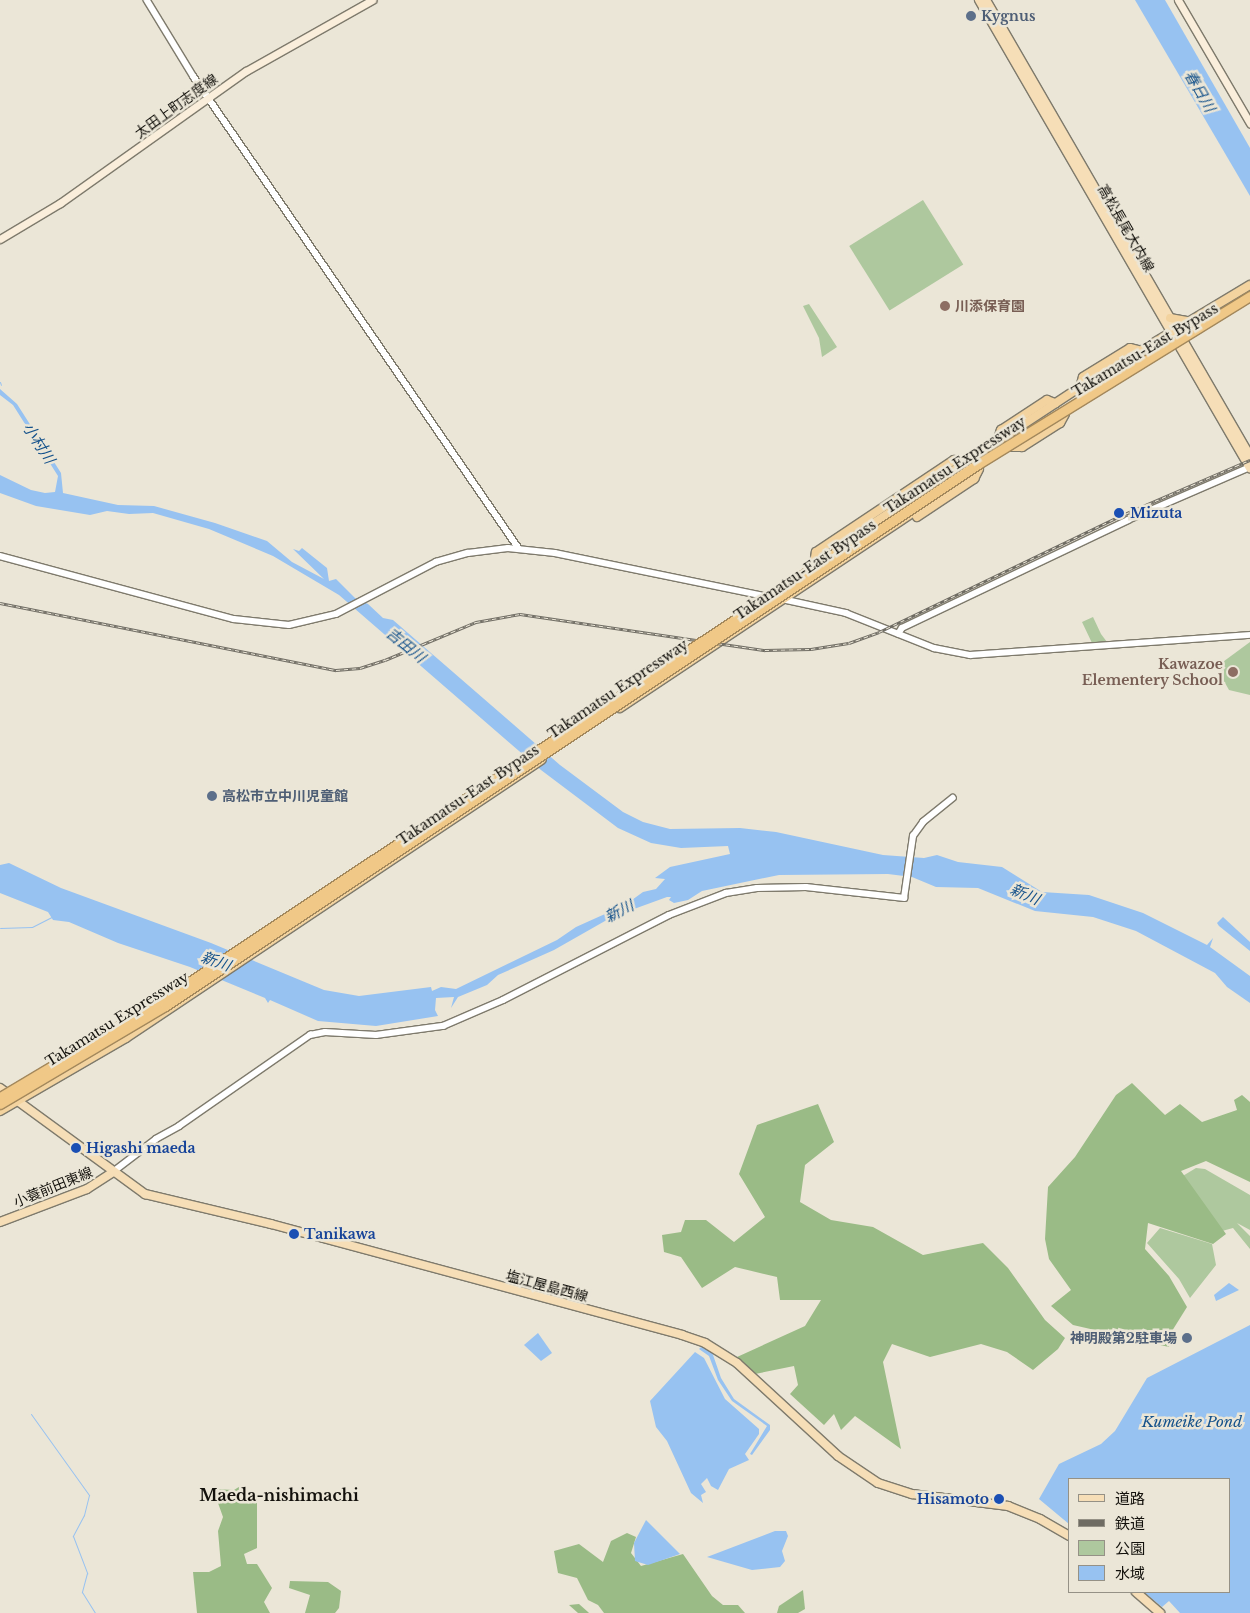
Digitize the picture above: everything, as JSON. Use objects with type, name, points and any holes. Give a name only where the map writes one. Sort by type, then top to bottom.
[{"type":"highway","name":"Takamatsu-East Bypass","points":[[1,1092],[113,1028],[193,976],[814,563],[887,509],[966,462],[1139,350],[1250,285]]},
{"type":"highway","name":"Takamatsu Expressway","points":[[1,1092],[161,1001],[1046,415],[1250,291]]},
{"type":"highway","name":"Takamatsu Expressway","points":[[0,1104],[165,1006],[978,464],[1250,296]]},
{"type":"highway","name":"Takamatsu-East Bypass","points":[[0,1111],[92,1059],[208,983],[1012,447],[1250,301]]},
{"type":"highway","points":[[1170,318],[1189,321]]},
{"type":"main road","name":"太田上町志度線","points":[[0,240],[65,200],[246,71],[372,0]]},
{"type":"main road","name":"高松長尾大内線","points":[[979,0],[1250,456]]},
{"type":"main road","name":"高松長尾大内線","points":[[986,0],[1170,318],[1174,330]]},
{"type":"main road","points":[[1178,0],[1250,123]]},
{"type":"main road","name":"高松長尾大内線","points":[[1181,342],[1250,467]]},
{"type":"main road","name":"塩江屋島西線","points":[[1,1092],[17,1101],[136,1189],[158,1200],[273,1225],[705,1344],[737,1362],[838,1456],[878,1483],[912,1494],[1008,1506],[1040,1519],[1068,1535]]},
{"type":"main road","name":"小蓑前田東線","points":[[0,1222],[87,1189],[113,1172]]},
{"type":"main road","points":[[1137,1593],[1160,1613]]},
{"type":"street","points":[[147,0],[209,97],[473,486],[518,547]]},
{"type":"street","points":[[898,634],[902,628],[1119,524],[1250,467]]},
{"type":"street","points":[[0,556],[248,622],[289,625],[309,623],[347,609],[413,572],[453,556],[518,547],[854,616],[934,648],[970,655],[1250,635]]},
{"type":"street","points":[[113,1172],[156,1139],[310,1035],[321,1032],[376,1035],[442,1026],[503,1000],[670,915],[726,893],[757,888],[806,887],[904,898],[902,892],[912,840],[923,822],[953,798]]},
{"type":"green space","points":[[923,200],[963,264],[889,311],[849,246]]},
{"type":"green space","points":[[809,304],[837,347],[822,357],[819,338],[803,306]]},
{"type":"green space","points":[[1093,617],[1107,642],[1092,643],[1082,622]]},
{"type":"green space","name":"Kawazoe Elementery School","points":[[1250,642],[1250,695],[1229,690],[1216,667]]},
{"type":"green space","points":[[1132,1083],[1165,1115],[1180,1104],[1202,1122],[1237,1110],[1234,1100],[1242,1095],[1250,1102],[1250,1182],[1206,1161],[1181,1171],[1226,1234],[1213,1244],[1148,1223],[1145,1249],[1169,1276],[1187,1307],[1172,1331],[1169,1347],[1073,1325],[1051,1306],[1071,1290],[1049,1259],[1045,1239],[1048,1187],[1075,1157],[1116,1095]]},
{"type":"green space","points":[[818,1104],[834,1142],[805,1165],[800,1202],[831,1220],[873,1227],[923,1255],[983,1243],[1008,1268],[1045,1320],[1065,1338],[1058,1349],[1033,1370],[1007,1352],[981,1344],[930,1357],[892,1344],[883,1362],[901,1449],[855,1416],[841,1430],[834,1414],[824,1425],[790,1394],[798,1385],[794,1366],[755,1374],[737,1357],[805,1326],[821,1300],[780,1300],[777,1277],[735,1267],[702,1288],[681,1257],[664,1252],[662,1235],[681,1232],[685,1220],[706,1220],[734,1242],[765,1217],[739,1174],[757,1125]]},
{"type":"green space","points":[[1196,1168],[1205,1169],[1250,1195],[1250,1230],[1237,1223],[1250,1236],[1250,1249],[1233,1228],[1222,1231],[1181,1177]]},
{"type":"green space","points":[[1160,1228],[1212,1244],[1216,1265],[1190,1298],[1179,1279],[1147,1243]]},
{"type":"green space","points":[[242,1485],[257,1499],[257,1548],[244,1554],[247,1564],[257,1564],[272,1588],[264,1602],[270,1613],[197,1613],[193,1572],[209,1572],[221,1566],[218,1531],[223,1517],[213,1489],[234,1490]]},
{"type":"green space","points":[[627,1533],[636,1537],[631,1553],[641,1566],[683,1554],[712,1596],[723,1605],[738,1605],[745,1613],[604,1613],[598,1605],[588,1600],[577,1578],[558,1573],[554,1551],[579,1544],[603,1562],[611,1541]]},
{"type":"green space","points":[[290,1581],[328,1582],[341,1591],[339,1608],[335,1613],[305,1613],[310,1595],[289,1588]]},
{"type":"green space","points":[[803,1590],[805,1609],[798,1613],[777,1613],[779,1606]]},
{"type":"green space","points":[[579,1604],[589,1613],[578,1613],[569,1605]]},
{"type":"water","name":"春日川","points":[[1135,0],[1165,0],[1250,148],[1250,196]]},
{"type":"water","points":[[0,389],[17,404],[61,473],[63,493],[118,505],[154,506],[215,523],[267,541],[292,562],[324,579],[293,549],[299,551],[302,548],[327,568],[329,581],[336,579],[355,598],[368,604],[383,618],[393,620],[560,765],[623,812],[643,822],[670,829],[740,828],[776,832],[883,855],[924,858],[937,855],[958,862],[1002,867],[1042,892],[1089,895],[1143,913],[1207,945],[1213,938],[1210,947],[1250,976],[1250,1003],[1227,987],[1215,973],[1136,931],[1093,917],[1035,911],[978,888],[936,887],[912,877],[888,874],[779,875],[702,891],[688,900],[674,903],[669,900],[671,897],[667,897],[612,917],[554,950],[498,975],[487,985],[458,997],[451,1008],[454,997],[436,998],[435,1010],[438,1016],[376,1026],[318,1021],[270,1000],[268,1003],[265,998],[190,967],[118,943],[69,922],[53,920],[48,912],[0,893],[0,865],[9,863],[61,888],[211,943],[324,990],[359,996],[431,987],[432,991],[441,987],[456,989],[557,940],[576,927],[625,905],[643,892],[656,889],[665,879],[655,878],[670,867],[730,854],[728,846],[681,848],[651,843],[618,828],[541,770],[339,595],[273,556],[209,529],[153,513],[129,514],[107,511],[90,515],[36,506],[0,493],[0,475],[31,490],[45,493],[55,492],[58,476],[13,405],[0,395]]},
{"type":"water","points":[[1223,917],[1250,942],[1250,951],[1219,926],[1217,923]]},
{"type":"water","points":[[1229,1283],[1239,1290],[1216,1301],[1214,1295]]},
{"type":"water","name":"Kumeike Pond","points":[[1250,1325],[1250,1613],[1180,1613],[1169,1601],[1162,1607],[1145,1593],[1230,1593],[1230,1478],[1068,1478],[1068,1523],[1039,1499],[1059,1464],[1101,1444],[1115,1431],[1147,1378]]},
{"type":"water","points":[[538,1333],[552,1353],[541,1361],[524,1345]]},
{"type":"water","points":[[701,1347],[712,1352],[721,1378],[734,1399],[770,1425],[770,1430],[752,1455],[750,1454],[767,1426],[732,1401],[718,1380],[709,1356],[699,1349]]},
{"type":"water","points":[[695,1352],[704,1358],[725,1399],[759,1429],[759,1434],[745,1454],[749,1460],[729,1469],[718,1490],[711,1486],[707,1478],[701,1484],[706,1492],[701,1495],[703,1503],[691,1493],[667,1441],[656,1427],[650,1401]]},
{"type":"water","points":[[646,1520],[680,1554],[648,1565],[635,1561],[634,1543]]},
{"type":"water","points":[[775,1531],[786,1531],[788,1536],[782,1551],[785,1561],[780,1567],[752,1570],[707,1557]]},
{"type":"waterway","points":[[0,928],[32,927],[52,917]]},
{"type":"waterway","points":[[31,1414],[89,1495],[84,1515],[73,1536],[87,1573],[82,1592],[95,1613]]},
{"type":"railway","points":[[0,603],[336,670],[360,668],[385,660],[476,622],[520,614],[765,650],[811,649],[849,643],[879,632],[1118,517],[1250,460]]},
{"type":"place","name":"Kygnus","points":[[971,16]]},
{"type":"place","name":"川添保育園","points":[[945,306]]},
{"type":"place","name":"Mizuta","points":[[1119,513]]},
{"type":"place","name":"Kawazoe Elementery School","points":[[1233,672]]},
{"type":"place","name":"高松市立中川児童館","points":[[212,796]]},
{"type":"place","name":"Higashi maeda","points":[[76,1148]]},
{"type":"place","name":"Tanikawa","points":[[294,1234]]},
{"type":"place","name":"神明殿第2駐車場","points":[[1187,1338]]},
{"type":"place","name":"Hisamoto","points":[[999,1499]]},
{"type":"district","name":"Maeda-nishimachi","points":[[279,1495]]},
{"type":"water label","name":"小村川","points":[[39,443]]},
{"type":"water label","name":"吉田川","points":[[406,645]]},
{"type":"water label","name":"新川","points":[[1025,894]]},
{"type":"water label","name":"新川","points":[[619,911]]},
{"type":"water label","name":"新川","points":[[216,961]]}]
